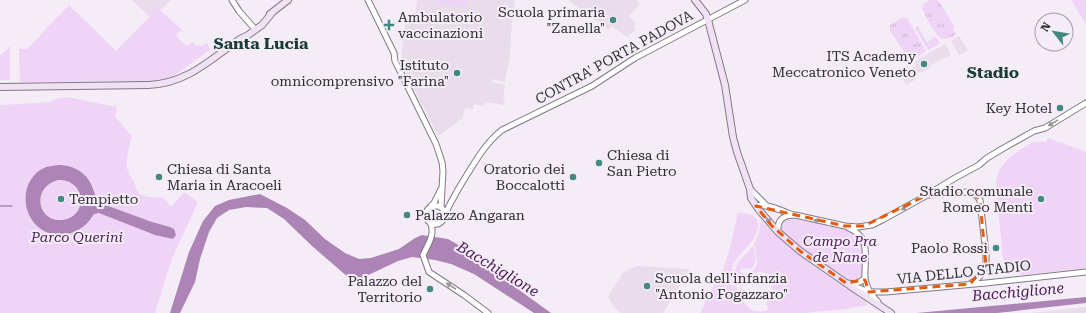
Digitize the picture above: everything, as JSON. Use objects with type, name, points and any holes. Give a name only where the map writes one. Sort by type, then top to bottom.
[{"type":"main road","points":[[0,86],[163,84],[193,73],[240,39],[288,0]]},
{"type":"main road","points":[[695,0],[706,14],[708,20],[725,85],[733,137],[750,189],[751,198],[778,232],[800,251],[890,312]]},
{"type":"main road","points":[[240,39],[262,26],[272,13]]},
{"type":"street","points":[[232,0],[239,11],[253,27]]},
{"type":"street","points":[[368,0],[394,53],[395,61],[436,144],[442,162],[442,208],[445,215]]},
{"type":"street","name":"CONTRA' PORTA PADOVA","points":[[455,195],[479,156],[494,137],[502,130],[592,86],[635,58],[745,0]]},
{"type":"street","points":[[845,226],[872,225],[884,219],[979,165],[1002,149],[1034,131],[1044,128],[1086,103]]},
{"type":"street","points":[[434,229],[427,219],[426,213],[437,198],[442,186]]},
{"type":"street","points":[[750,189],[767,206]]},
{"type":"street","points":[[927,195],[968,192],[977,195],[980,200],[986,266],[980,276],[970,284]]},
{"type":"street","points":[[442,208],[455,195]]},
{"type":"street","points":[[455,195],[443,220],[434,229],[423,255],[429,272],[488,313]]},
{"type":"street","points":[[431,206],[438,206],[442,208]]},
{"type":"street","points":[[756,206],[767,206],[794,215],[845,226],[854,230],[863,240],[865,250],[865,278],[869,292],[883,308]]},
{"type":"street","points":[[778,232],[780,220],[785,216],[794,215]]},
{"type":"street","points":[[430,222],[436,224],[441,223]]},
{"type":"street","name":"VIA DELLO STADIO","points":[[846,283],[869,292],[886,292],[1086,272]]},
{"type":"street","points":[[846,283],[857,284],[865,278]]},
{"type":"street","points":[[883,308],[881,300],[886,292]]},
{"type":"highlighted area","points":[[973,193],[980,200],[986,266],[970,284],[869,292],[865,280],[846,283],[800,251],[771,225],[756,206],[845,226],[864,226],[927,195]]},
{"type":"shaded area","points":[[132,0],[171,0],[152,19]]},
{"type":"shaded area","name":"Istituto omnicomprensivo \"Farina\"","points":[[417,0],[515,0],[510,55],[505,82],[492,79],[491,82],[505,85],[503,100],[505,100],[504,105],[485,102],[484,106],[474,104],[473,109],[465,108],[462,120],[459,119],[456,124],[438,136],[403,67],[401,60],[407,15],[415,16]]},
{"type":"shaded area","name":"Scuola primaria \"Zanella\"","points":[[568,0],[637,0],[640,4],[629,16],[636,24],[634,26],[636,29],[627,37],[612,26],[609,30]]},
{"type":"shaded area","name":"ITS Academy Meccatronico Veneto","points":[[959,36],[968,51],[959,55],[951,41]]},
{"type":"shaded area","name":"ITS Academy Meccatronico Veneto","points":[[945,44],[951,55],[931,65],[931,67],[920,73],[919,72],[913,75],[915,80],[906,85],[898,70],[907,66],[909,69],[916,66],[914,62]]},
{"type":"shaded area","points":[[58,165],[70,166],[84,174],[91,183],[100,203],[170,227],[174,229],[176,235],[173,239],[155,235],[99,213],[94,214],[85,225],[72,233],[58,235],[46,232],[36,225],[30,216],[26,205],[26,194],[29,183],[36,174],[46,167]],"holes":[[[58,180],[68,181],[75,186],[81,199],[80,206],[76,213],[70,218],[62,220],[47,216],[40,203],[44,189],[49,184]]]},
{"type":"shaded area","name":"Bacchiglione","points":[[260,194],[287,208],[305,220],[325,239],[345,253],[359,259],[371,258],[399,249],[422,235],[448,239],[467,250],[486,266],[551,313],[534,313],[474,274],[451,264],[435,260],[412,257],[398,261],[360,279],[353,280],[312,246],[284,219],[267,208],[246,207],[229,210],[217,218],[209,232],[200,259],[195,282],[180,313],[170,313],[189,252],[203,221],[215,206],[229,200]]},
{"type":"shaded area","name":"Scuola dell'infanzia \"Antonio Fogazzaro\"","points":[[637,266],[690,269],[663,313],[620,313],[613,306],[608,297],[623,272]]},
{"type":"shaded area","name":"Bacchiglione","points":[[1086,297],[1086,303],[997,313],[917,313]]},
{"type":"shaded area","points":[[1086,307],[1086,313],[1030,313]]},
{"type":"green space","points":[[436,0],[467,0],[466,8],[435,3]]},
{"type":"green space","points":[[929,0],[938,0],[955,27],[953,28],[956,34],[945,39],[938,35],[922,9],[923,5]]},
{"type":"green space","points":[[1071,0],[1086,0],[1086,24]]},
{"type":"green space","points":[[69,5],[116,51],[158,8],[182,30],[176,35],[186,46],[193,42],[195,45],[201,46],[207,43],[210,50],[166,81],[20,82],[19,49],[27,49]]},
{"type":"green space","points":[[903,17],[907,18],[926,51],[911,61],[890,31],[890,25]]},
{"type":"green space","points":[[918,26],[927,42],[935,36],[940,43],[928,50],[915,28]]},
{"type":"green space","points":[[10,46],[10,80],[0,80],[0,56]]},
{"type":"green space","name":"Parco Querini","points":[[67,97],[117,107],[115,117],[132,136],[127,168],[140,194],[146,197],[164,198],[170,206],[172,206],[184,192],[198,202],[171,261],[155,313],[0,313],[0,105],[51,102],[56,99]]},
{"type":"green space","name":"Stadio comunale Romeo Menti","points":[[1048,138],[1086,152],[1086,268],[1023,275],[1016,271],[1003,259],[996,189],[997,180],[999,172],[1003,166],[1020,150],[1035,141],[1036,143],[1040,143],[1041,141],[1046,142]]},
{"type":"green space","points":[[738,213],[746,213],[753,216],[757,220],[758,227],[753,240],[734,262],[732,268],[733,277],[738,290],[744,302],[750,309],[757,311],[768,310],[766,300],[769,299],[768,296],[773,295],[774,292],[772,287],[774,278],[772,275],[758,272],[753,275],[749,282],[741,287],[737,280],[737,265],[753,246],[756,255],[755,264],[751,269],[740,269],[740,272],[746,274],[751,272],[756,267],[757,258],[754,244],[759,233],[761,220],[784,243],[825,274],[866,302],[865,303],[868,305],[805,313],[700,313],[718,277],[720,278],[730,248]]},
{"type":"green space","name":"Campo Pra de Nane","points":[[787,218],[846,229],[854,233],[862,246],[862,275],[856,280],[852,281],[799,247],[783,233],[780,228],[781,223]]},
{"type":"waterway","points":[[0,206],[12,206]]},
{"type":"place","name":"Scuola primaria \"Zanella\"","points":[[613,20]]},
{"type":"place","name":"Ambulatorio vaccinazioni","points":[[389,25]]},
{"type":"place","name":"ITS Academy Meccatronico Veneto","points":[[924,64]]},
{"type":"place","name":"Istituto omnicomprensivo \"Farina\"","points":[[457,73]]},
{"type":"place","name":"Key Hotel","points":[[1060,108]]},
{"type":"place","name":"Chiesa di San Pietro","points":[[599,163]]},
{"type":"place","name":"Chiesa di Santa Maria in Aracoeli","points":[[159,177]]},
{"type":"place","name":"Oratorio dei Boccalotti","points":[[573,177]]},
{"type":"place","name":"Tempietto","points":[[61,199]]},
{"type":"place","name":"Stadio comunale Romeo Menti","points":[[1041,199]]},
{"type":"place","name":"Palazzo Angaran","points":[[407,215]]},
{"type":"place","name":"Paolo Rossi","points":[[996,248]]},
{"type":"place","name":"Scuola dell'infanzia \"Antonio Fogazzaro\"","points":[[647,286]]},
{"type":"place","name":"Palazzo del Territorio","points":[[430,289]]},
{"type":"district","name":"Santa Lucia","points":[[261,43]]},
{"type":"district","name":"Stadio","points":[[993,72]]}]
